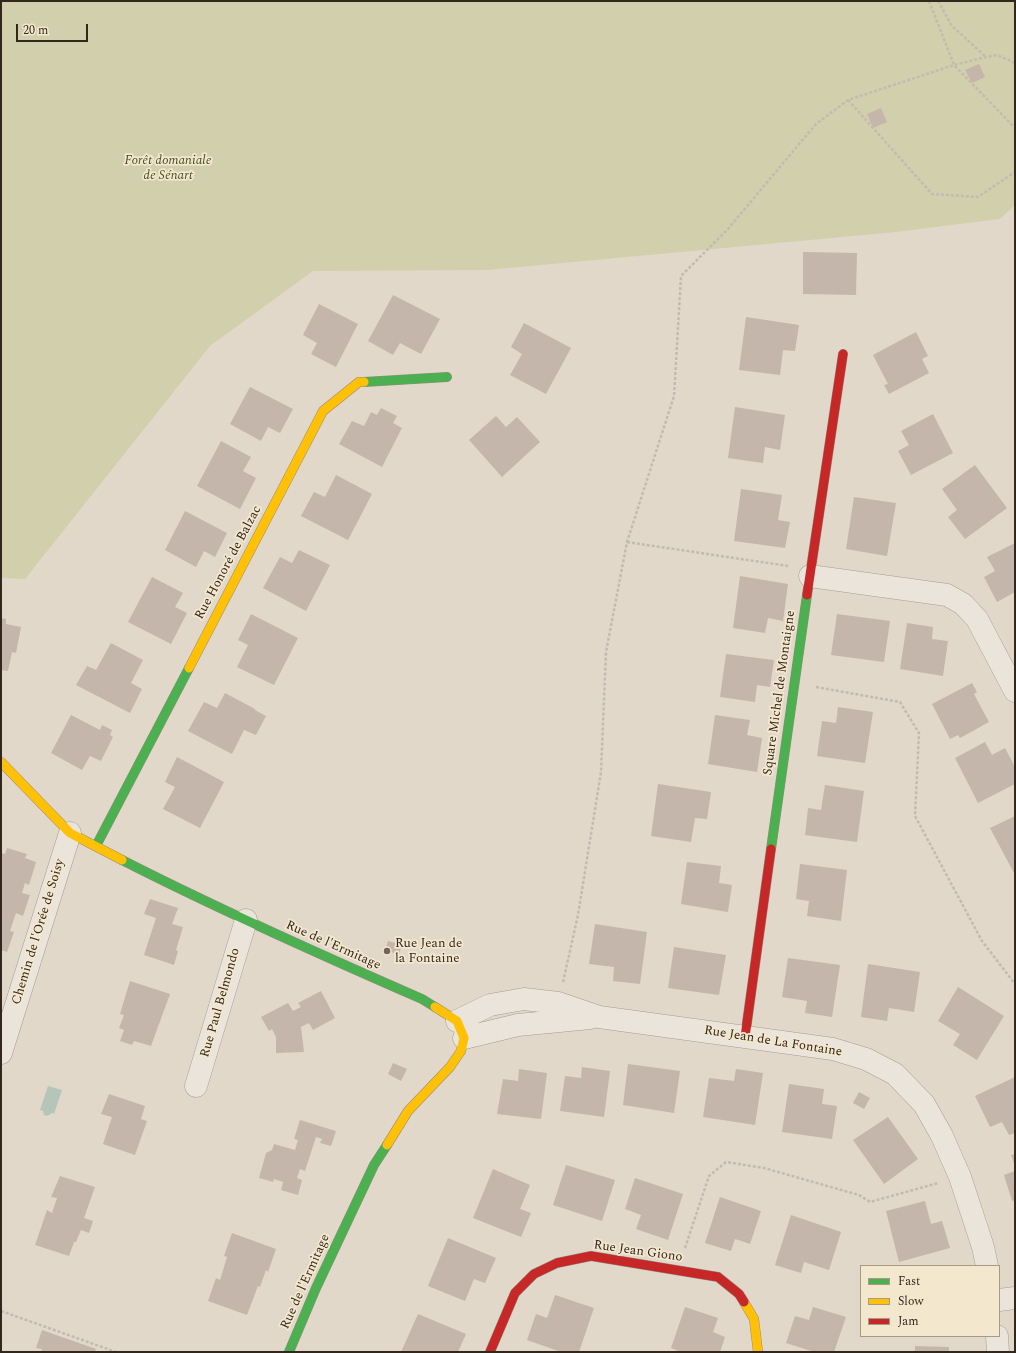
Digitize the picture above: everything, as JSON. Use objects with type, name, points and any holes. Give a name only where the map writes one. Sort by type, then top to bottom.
[{"type":"street","name":"Square Michel de Montaigne","points":[[745,1037],[794,684],[843,354]]},
{"type":"street","name":"Rue Honoré de Balzac","points":[[96,846],[323,411],[359,382],[447,378]]},
{"type":"street","points":[[811,573],[946,595],[963,604],[977,619],[1015,691]]},
{"type":"street","name":"Rue de l'Ermitage","points":[[1,762],[70,833],[180,889],[322,956],[422,999],[461,1029],[461,1051],[450,1067],[408,1111],[374,1165],[316,1288],[289,1352]]},
{"type":"street","name":"Chemin de l'Orée de Soisy","points":[[1,1053],[70,833]]},
{"type":"street","name":"Rue Paul Belmondo","points":[[196,1086],[246,920]]},
{"type":"street","name":"Rue Jean de La Fontaine","points":[[461,1029],[490,1005],[524,999],[558,1003],[599,1017],[833,1049],[866,1059],[895,1074],[924,1104],[942,1136],[960,1177],[983,1248],[987,1265]]},
{"type":"street","name":"Rue Jean de La Fontaine","points":[[461,1029],[599,1017]]},
{"type":"street","name":"Rue Jean Giono","points":[[490,1352],[515,1292],[534,1274],[557,1263],[591,1256],[718,1277],[739,1294],[754,1318],[758,1352]]},
{"type":"street","points":[[1000,1300],[1015,1298]]},
{"type":"street","points":[[997,1337],[998,1352]]},
{"type":"path","points":[[929,1],[954,65],[1015,128]]},
{"type":"path","points":[[938,1],[952,26],[986,57]]},
{"type":"path","points":[[558,1003],[578,915],[600,772],[606,652],[627,542],[674,396],[681,276],[727,230],[816,124],[848,100],[954,65],[986,57],[997,55],[1015,63]]},
{"type":"path","points":[[848,100],[932,194],[978,197],[1015,172]]},
{"type":"path","points":[[627,542],[811,573]]},
{"type":"path","points":[[794,684],[900,702],[919,733],[915,816],[982,941],[1015,984]]},
{"type":"path","points":[[678,1270],[709,1176],[726,1162],[764,1168],[859,1195],[870,1202],[960,1177]]},
{"type":"path","points":[[1,1311],[116,1352]]},
{"type":"green space","name":"Forêt domaniale de Sénart","points":[[1,1],[1015,1],[1015,205],[1000,219],[896,232],[487,270],[313,271],[210,346],[25,579],[1,578]]},
{"type":"shaded area","points":[[48,1086],[62,1090],[54,1114],[52,1113],[47,1116],[40,1110]]},
{"type":"building","points":[[979,64],[985,77],[972,83],[965,70]]},
{"type":"building","points":[[881,108],[887,122],[873,128],[867,114]]},
{"type":"building","points":[[803,252],[857,253],[856,295],[803,294]]},
{"type":"building","points":[[393,295],[440,319],[421,354],[400,343],[393,355],[368,341]]},
{"type":"building","points":[[319,304],[358,324],[336,367],[311,354],[317,343],[303,335]]},
{"type":"building","points":[[746,317],[799,325],[795,351],[783,350],[780,375],[739,370]]},
{"type":"building","points":[[524,323],[571,348],[546,394],[510,375],[522,354],[511,347]]},
{"type":"building","points":[[916,332],[928,356],[922,359],[929,373],[889,394],[884,385],[888,384],[873,355]]},
{"type":"building","points":[[250,387],[293,409],[280,433],[268,427],[261,441],[230,424]]},
{"type":"building","points":[[735,407],[785,415],[780,450],[765,447],[763,463],[728,458]]},
{"type":"building","points":[[381,408],[397,416],[393,423],[402,428],[382,467],[339,444],[352,421],[364,426],[371,412],[377,415]]},
{"type":"building","points":[[933,414],[953,453],[911,475],[898,451],[909,445],[901,431]]},
{"type":"building","points":[[496,416],[506,427],[517,417],[540,442],[502,477],[469,440]]},
{"type":"building","points":[[221,441],[251,457],[243,471],[256,478],[240,509],[197,486]]},
{"type":"building","points":[[975,465],[1007,508],[965,539],[948,517],[957,510],[942,489]]},
{"type":"building","points":[[336,475],[372,494],[348,540],[301,516],[314,492],[325,497]]},
{"type":"building","points":[[741,489],[782,495],[778,520],[790,522],[785,548],[734,541]]},
{"type":"building","points":[[854,497],[896,503],[887,556],[846,549]]},
{"type":"building","points":[[185,511],[227,533],[215,557],[204,551],[196,567],[165,550]]},
{"type":"building","points":[[1015,543],[1015,592],[997,602],[984,577],[995,571],[987,557]]},
{"type":"building","points":[[299,550],[330,565],[306,611],[263,588],[280,557],[292,563]]},
{"type":"building","points":[[740,576],[788,584],[783,621],[768,618],[765,633],[733,628]]},
{"type":"building","points":[[152,577],[183,593],[175,607],[187,613],[171,644],[128,622]]},
{"type":"building","points":[[251,614],[298,638],[274,685],[237,667],[248,645],[238,640]]},
{"type":"building","points":[[837,614],[890,621],[884,662],[831,655]]},
{"type":"building","points":[[1,618],[6,619],[6,624],[21,627],[16,653],[12,652],[8,671],[1,670]]},
{"type":"building","points":[[907,623],[933,627],[932,639],[948,641],[943,676],[900,669]]},
{"type":"building","points":[[111,643],[143,660],[131,683],[142,689],[130,713],[76,685],[87,666],[96,670]]},
{"type":"building","points":[[726,654],[774,660],[770,687],[757,685],[755,702],[720,697]]},
{"type":"building","points":[[972,683],[977,692],[974,694],[989,722],[960,738],[958,735],[950,739],[932,704]]},
{"type":"building","points":[[225,693],[266,716],[256,735],[244,730],[232,754],[188,731],[204,702],[217,708]]},
{"type":"building","points":[[838,707],[873,712],[865,763],[817,756],[822,721],[836,723]]},
{"type":"building","points":[[71,715],[100,730],[102,725],[112,730],[110,735],[113,737],[101,761],[90,756],[82,770],[51,753]]},
{"type":"building","points":[[715,715],[750,720],[747,735],[762,738],[757,772],[708,764]]},
{"type":"building","points":[[985,742],[992,755],[1005,748],[1015,767],[1015,784],[978,803],[955,758]]},
{"type":"building","points":[[177,757],[224,782],[200,828],[163,809],[175,787],[165,782]]},
{"type":"building","points":[[658,784],[711,792],[707,819],[695,818],[691,842],[651,836]]},
{"type":"building","points":[[825,785],[864,791],[857,842],[805,835],[808,808],[821,810]]},
{"type":"building","points":[[1015,816],[1015,875],[990,828]]},
{"type":"building","points":[[7,848],[27,854],[25,858],[36,862],[29,885],[25,883],[22,893],[30,895],[23,916],[16,913],[10,931],[14,932],[7,952],[1,950],[1,853],[5,854]]},
{"type":"building","points":[[687,862],[721,866],[719,883],[732,885],[728,912],[681,904]]},
{"type":"building","points":[[800,864],[847,870],[841,921],[807,916],[809,901],[796,899]]},
{"type":"building","points":[[150,899],[178,908],[172,924],[183,927],[176,950],[178,951],[174,965],[144,955],[156,918],[144,914]]},
{"type":"building","points":[[595,924],[647,932],[640,984],[613,981],[614,967],[589,964]]},
{"type":"building","points":[[388,941],[402,945],[399,954],[385,951]]},
{"type":"building","points":[[674,947],[726,955],[719,995],[668,988]]},
{"type":"building","points":[[788,958],[840,965],[832,1017],[805,1013],[807,1001],[782,997]]},
{"type":"building","points":[[868,964],[920,972],[914,1012],[889,1008],[887,1021],[861,1017]]},
{"type":"building","points":[[130,981],[170,994],[151,1046],[134,1041],[132,1045],[120,1041],[124,1030],[119,1028],[124,1015],[120,1014]]},
{"type":"building","points":[[958,987],[1004,1016],[977,1060],[953,1045],[960,1034],[938,1021]]},
{"type":"building","points":[[321,991],[335,1018],[313,1030],[309,1023],[301,1027],[304,1052],[276,1053],[276,1037],[272,1029],[269,1031],[261,1017],[288,1003],[293,1011],[301,1007],[298,1003]]},
{"type":"building","points":[[393,1063],[407,1069],[401,1081],[388,1074]]},
{"type":"building","points":[[628,1064],[680,1071],[674,1113],[623,1105]]},
{"type":"building","points":[[582,1067],[610,1071],[604,1117],[560,1111],[565,1076],[581,1078]]},
{"type":"building","points":[[519,1069],[547,1073],[541,1119],[497,1114],[503,1079],[518,1081]]},
{"type":"building","points":[[736,1069],[763,1073],[755,1125],[703,1117],[709,1078],[734,1081]]},
{"type":"building","points":[[1015,1077],[1015,1133],[1009,1135],[1002,1122],[990,1127],[975,1096]]},
{"type":"building","points":[[789,1084],[824,1089],[822,1104],[837,1106],[832,1139],[782,1132]]},
{"type":"building","points":[[859,1092],[870,1098],[864,1109],[853,1103]]},
{"type":"building","points":[[109,1094],[145,1106],[141,1119],[147,1121],[135,1155],[103,1144],[112,1117],[101,1114]]},
{"type":"building","points":[[888,1117],[918,1159],[884,1184],[853,1140]]},
{"type":"building","points":[[300,1120],[336,1131],[331,1146],[320,1143],[322,1139],[316,1137],[305,1171],[300,1169],[297,1178],[302,1180],[298,1195],[281,1190],[283,1182],[274,1179],[273,1182],[259,1178],[266,1153],[272,1150],[274,1144],[295,1150],[298,1140],[294,1139]]},
{"type":"building","points":[[1015,1154],[1015,1166],[1011,1155]]},
{"type":"building","points":[[566,1165],[615,1180],[602,1221],[553,1205]]},
{"type":"building","points":[[493,1169],[530,1185],[520,1209],[531,1213],[521,1237],[473,1218]]},
{"type":"building","points":[[1015,1171],[1015,1200],[1012,1201],[1004,1175]]},
{"type":"building","points":[[60,1176],[95,1187],[84,1218],[93,1221],[89,1233],[81,1230],[76,1242],[74,1242],[69,1256],[35,1245],[47,1210],[52,1213],[57,1198],[51,1197]]},
{"type":"building","points":[[635,1178],[683,1194],[668,1240],[636,1229],[641,1215],[625,1209]]},
{"type":"building","points":[[720,1197],[761,1211],[750,1244],[735,1239],[731,1251],[705,1243]]},
{"type":"building","points":[[925,1201],[931,1224],[942,1221],[950,1248],[899,1262],[886,1211]]},
{"type":"building","points":[[791,1215],[841,1232],[829,1270],[804,1262],[801,1273],[775,1265]]},
{"type":"building","points":[[232,1233],[276,1249],[268,1272],[266,1270],[260,1287],[258,1286],[247,1315],[208,1301],[216,1278],[220,1280],[227,1257],[224,1256]]},
{"type":"building","points":[[448,1238],[496,1258],[485,1283],[474,1279],[465,1301],[428,1286]]},
{"type":"building","points":[[555,1295],[594,1308],[579,1352],[561,1352],[527,1340],[536,1314],[547,1318]]},
{"type":"building","points":[[685,1307],[718,1318],[713,1332],[725,1337],[720,1352],[681,1352],[671,1348]]},
{"type":"building","points":[[813,1307],[846,1317],[834,1352],[814,1352],[786,1343],[795,1316],[809,1320]]},
{"type":"building","points":[[418,1314],[466,1334],[458,1352],[401,1352]]},
{"type":"building","points":[[42,1330],[96,1349],[95,1352],[41,1352],[42,1349],[36,1348]]},
{"type":"building","points":[[915,1346],[949,1347],[949,1352],[915,1352]]},
{"type":"traffic: fast","points":[[364,382],[447,377]]},
{"type":"traffic: fast","points":[[771,849],[807,595]]},
{"type":"traffic: fast","points":[[96,846],[189,668]]},
{"type":"traffic: fast","points":[[122,860],[233,914],[422,999],[435,1007]]},
{"type":"traffic: fast","points":[[289,1352],[316,1288],[374,1165],[387,1145]]},
{"type":"traffic: slow","points":[[189,668],[323,411],[359,382],[364,382]]},
{"type":"traffic: slow","points":[[1,762],[70,833],[122,860]]},
{"type":"traffic: slow","points":[[387,1145],[408,1111],[450,1067],[461,1051],[464,1038],[457,1021],[435,1007]]},
{"type":"traffic: slow","points":[[744,1302],[754,1319],[758,1352]]},
{"type":"traffic: jam","points":[[807,595],[843,354]]},
{"type":"traffic: jam","points":[[745,1037],[771,849]]},
{"type":"traffic: jam","points":[[490,1352],[515,1293],[534,1274],[557,1263],[591,1256],[718,1277],[739,1294],[744,1302]]},
{"type":"place","name":"Rue Jean de la Fontaine","points":[[387,951]]}]
